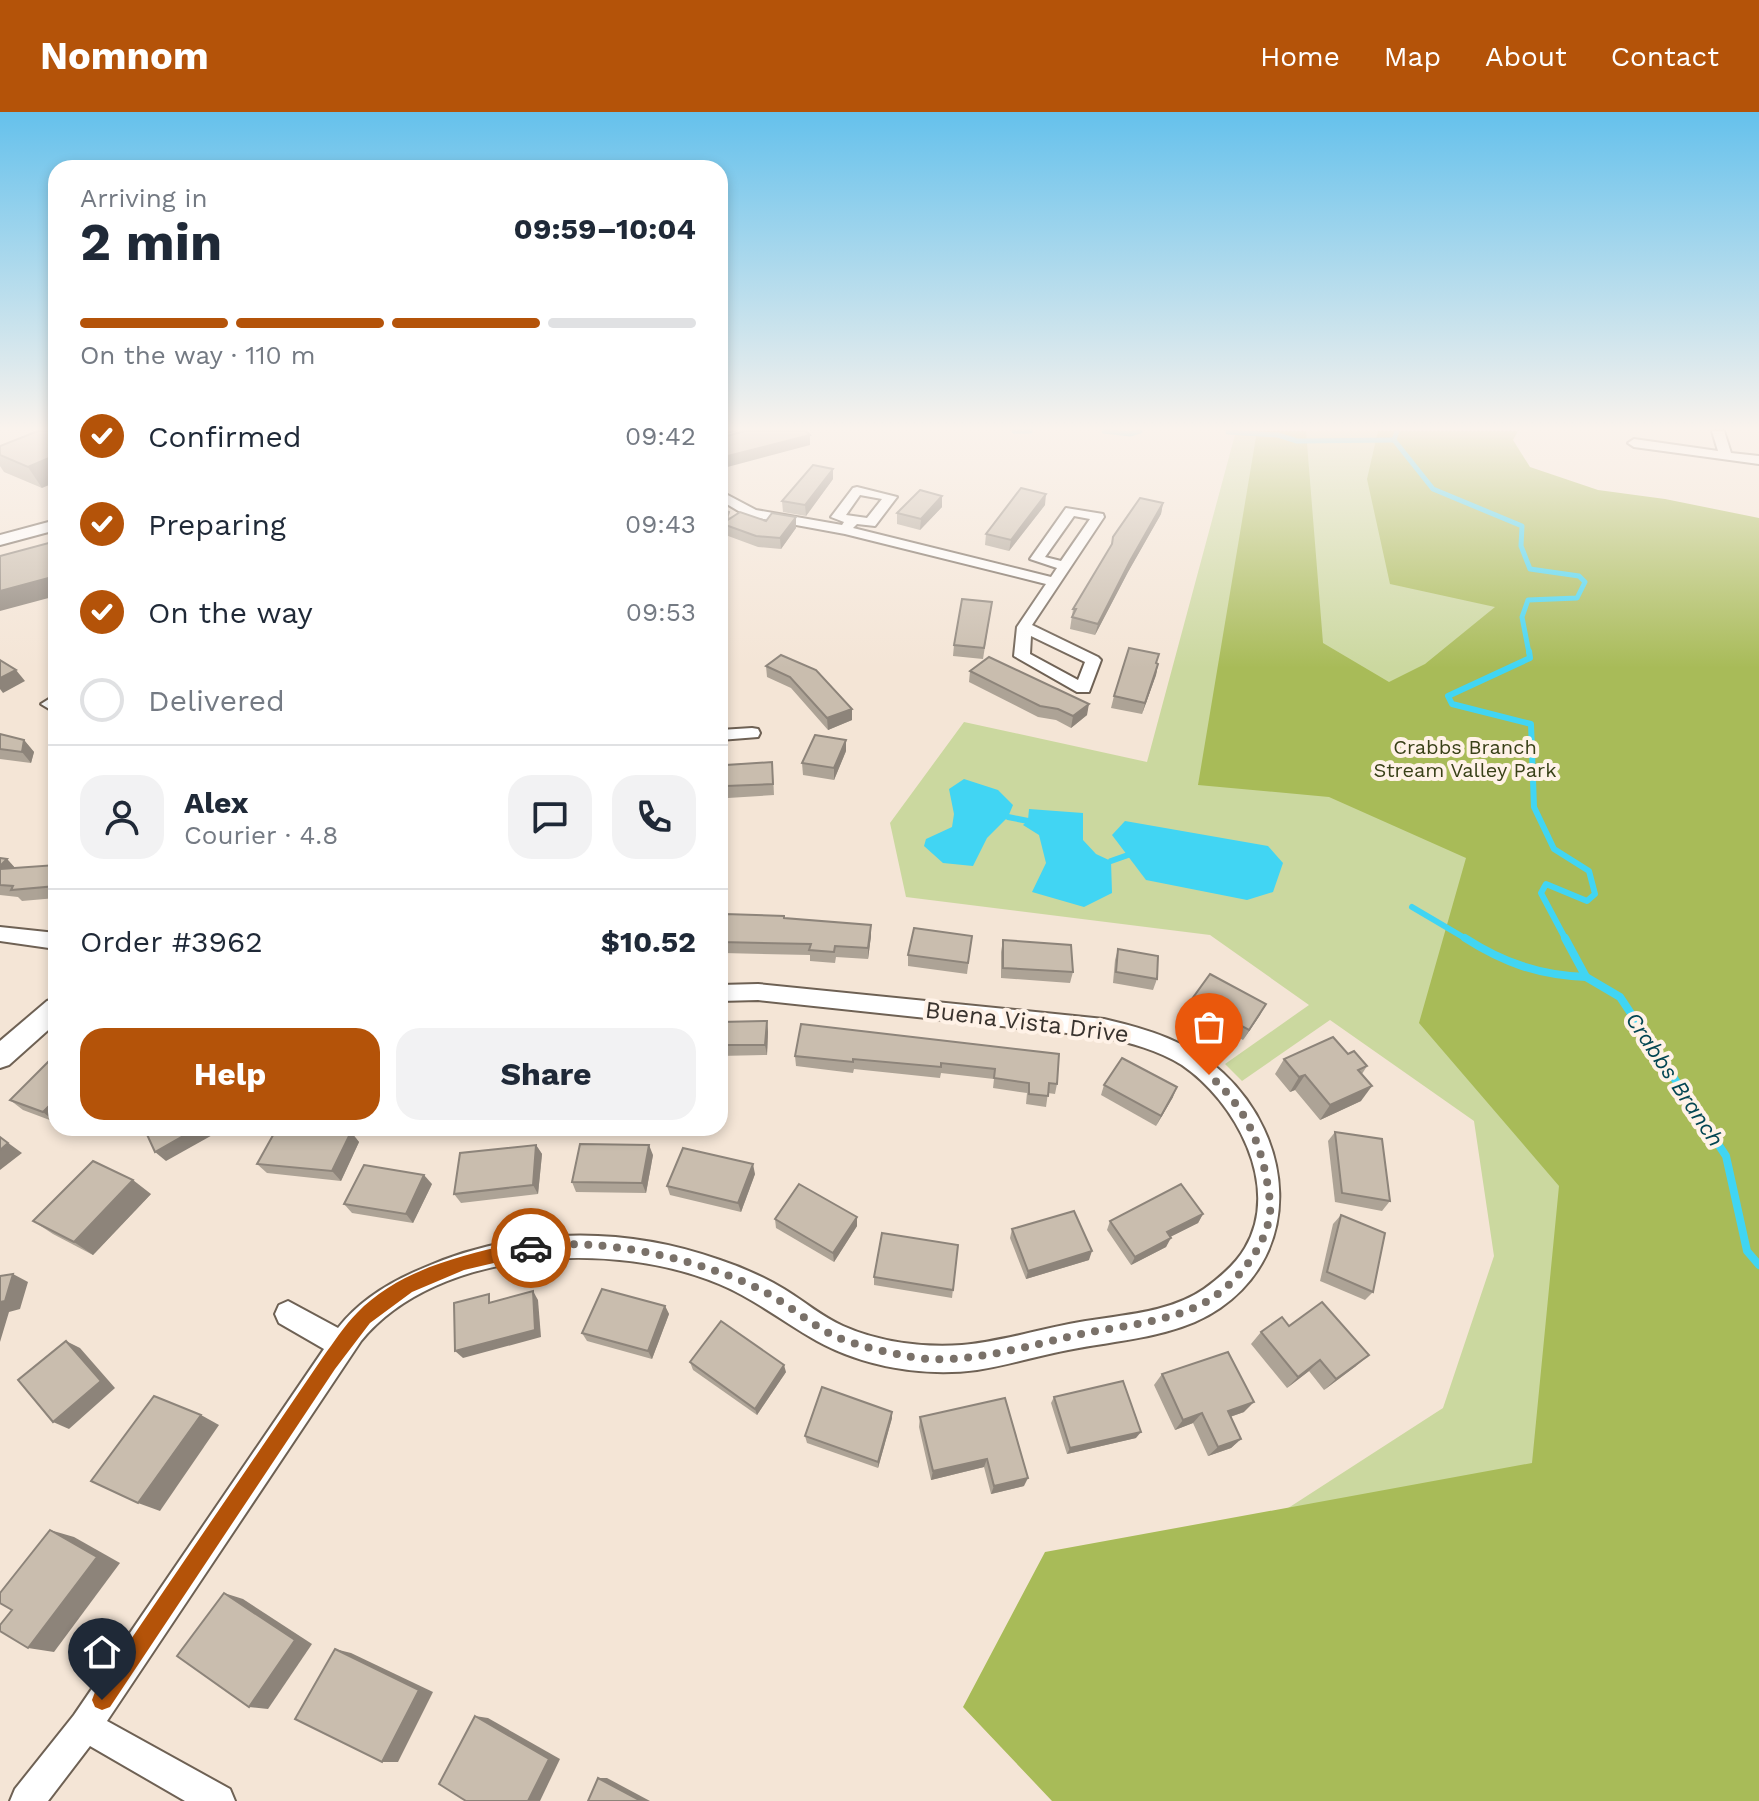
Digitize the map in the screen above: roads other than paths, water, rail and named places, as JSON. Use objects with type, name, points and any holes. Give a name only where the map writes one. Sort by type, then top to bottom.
[{"type":"street","points":[[746,510],[849,525],[1053,582]]},
{"type":"street","points":[[0,540],[48,527]]},
{"type":"street","points":[[1024,627],[1093,660],[1083,689],[1022,656],[1024,627],[1064,566]]},
{"type":"street","points":[[728,734],[752,733]]},
{"type":"street","points":[[0,934],[48,940]]},
{"type":"street","name":"Buena Vista Drive","points":[[27,1801],[85,1726],[343,1345],[364,1317],[407,1287],[463,1263],[538,1246],[611,1246],[700,1265],[764,1291],[837,1337],[911,1357],[963,1358],[1163,1318],[1200,1306],[1234,1281],[1259,1248],[1270,1207],[1265,1163],[1250,1123],[1225,1089],[1193,1061],[1144,1037],[1104,1028],[774,993],[728,993]]},
{"type":"street","points":[[0,1057],[48,1015]]},
{"type":"street","points":[[288,1314],[343,1345]]},
{"type":"street","points":[[85,1726],[218,1801]]},
{"type":"water","points":[[964,779],[998,790],[1013,805],[1008,817],[987,838],[973,866],[943,863],[924,846],[926,839],[952,827],[954,814],[949,789]]},
{"type":"water","points":[[1029,809],[1083,813],[1083,840],[1096,854],[1111,861],[1112,893],[1084,907],[1032,892],[1046,863],[1039,835],[1023,825],[1028,820]]},
{"type":"water","points":[[1125,821],[1268,846],[1283,863],[1273,892],[1247,900],[1146,880],[1112,835]]},
{"type":"waterway","name":"Crabbs Branch","points":[[1483,510],[1522,526],[1521,546],[1530,569],[1579,576],[1585,582],[1577,598],[1528,600],[1522,617],[1529,653]]},
{"type":"waterway","name":"Crabbs Branch","points":[[1529,651],[1530,658],[1448,696],[1452,704],[1531,724],[1534,807],[1554,849],[1589,871],[1595,894],[1587,901],[1546,884],[1541,893],[1566,940]]},
{"type":"waterway","points":[[1008,817],[1028,821]]},
{"type":"waterway","points":[[1111,861],[1128,855]]},
{"type":"waterway","points":[[1412,907],[1468,940]]},
{"type":"waterway","points":[[1465,938],[1522,966],[1553,974],[1586,977]]},
{"type":"waterway","name":"Crabbs Branch","points":[[1565,938],[1586,977]]},
{"type":"waterway","name":"Crabbs Branch","points":[[1586,977],[1620,997],[1726,1156],[1747,1251],[1759,1265]]},
{"type":"park label","name":"Crabbs Branch Stream Valley Park","points":[[1465,758]]}]
